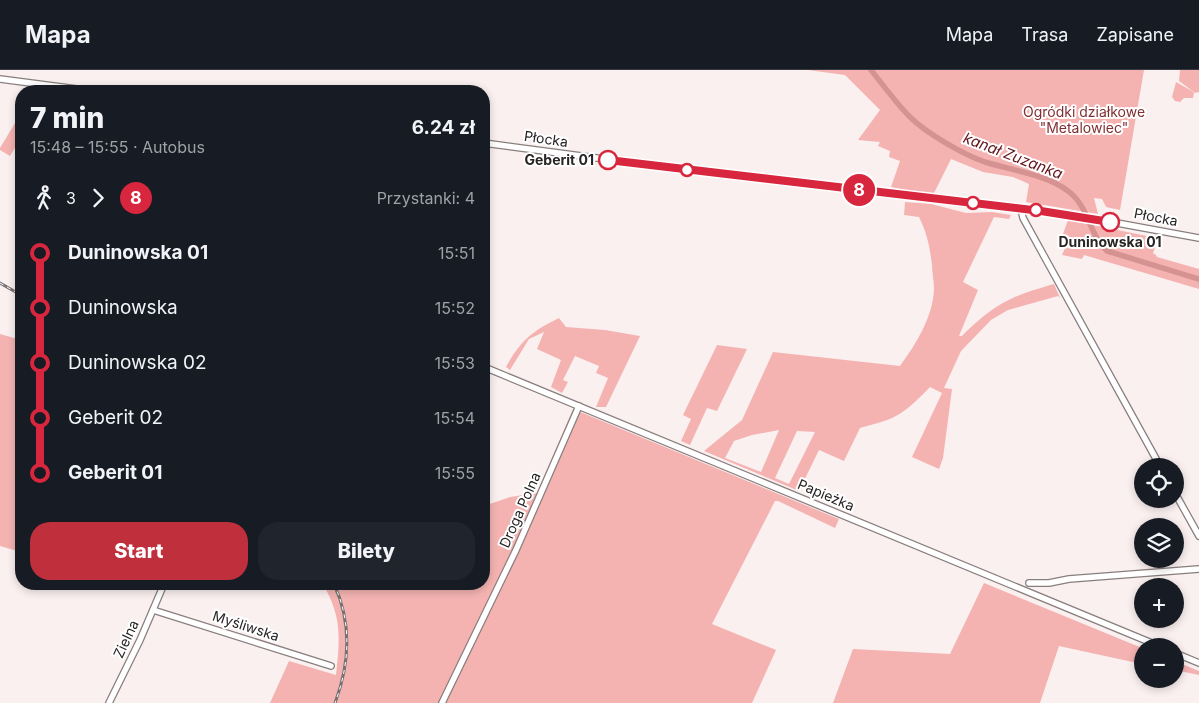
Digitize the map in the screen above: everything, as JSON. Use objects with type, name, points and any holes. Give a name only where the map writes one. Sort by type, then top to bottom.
[{"type":"street","points":[[0,79],[28,85]]},
{"type":"street","name":"Płocka","points":[[490,144],[688,170],[1093,218],[1199,238]]},
{"type":"street","points":[[1021,209],[1023,218],[1156,458]]},
{"type":"street","name":"Papieżka","points":[[490,369],[1140,638]]},
{"type":"street","name":"Droga Polna","points":[[442,703],[516,550],[579,406]]},
{"type":"street","points":[[1183,508],[1199,536]]},
{"type":"street","points":[[1029,583],[1044,584],[1069,579],[1199,569]]},
{"type":"street","name":"Zielna","points":[[109,703],[161,590]]},
{"type":"street","name":"Myśliwska","points":[[153,610],[331,666]]},
{"type":"street","points":[[1184,657],[1199,663]]},
{"type":"green space","name":"Ogródki działkowe \"Metalowiec\"","points":[[808,70],[1144,70],[1120,210],[1106,207],[1102,199],[1094,198],[1098,214],[1026,202],[1029,184],[1013,177],[983,172],[951,159],[934,193],[915,192],[891,187],[900,161],[889,157],[890,151],[878,146],[880,142],[858,140],[880,110],[845,75]]},
{"type":"green space","points":[[1180,70],[1199,70],[1199,92],[1195,93],[1179,81]]},
{"type":"green space","points":[[1176,82],[1192,91],[1194,93],[1193,98],[1184,98],[1180,102],[1175,101],[1172,97]]},
{"type":"green space","points":[[15,123],[15,148],[10,156],[0,150]]},
{"type":"green space","points":[[905,202],[931,204],[966,213],[992,212],[1011,215],[1009,219],[994,217],[963,282],[978,290],[959,336],[962,336],[984,316],[1014,297],[1054,284],[1060,298],[1058,296],[1008,310],[991,320],[961,351],[944,388],[952,389],[943,458],[939,469],[912,457],[942,393],[930,387],[913,404],[896,416],[860,428],[844,461],[819,450],[799,491],[704,451],[742,420],[773,352],[900,366],[923,330],[931,310],[934,289],[930,253],[922,223],[919,217],[904,215]],"holes":[[[779,430],[761,472],[725,458],[734,441],[752,435]],[[797,431],[815,432],[789,484],[775,478]]]},
{"type":"green space","points":[[1068,220],[1152,237],[1153,235],[1162,237],[1161,242],[1157,242],[1153,253],[1157,257],[1199,269],[1199,289],[1084,255],[1082,259],[1062,255],[1070,237],[1063,234]]},
{"type":"green space","points":[[559,318],[566,327],[605,330],[640,336],[606,407],[596,407],[608,378],[596,373],[599,366],[575,356],[563,380],[568,382],[562,393],[551,387],[561,360],[537,349],[544,332],[529,339],[510,370],[506,367],[522,343],[541,328]]},
{"type":"green space","points":[[0,334],[15,338],[15,550],[0,546]]},
{"type":"green space","points":[[717,345],[747,349],[717,411],[707,408],[690,445],[681,441],[691,419],[683,415]]},
{"type":"green space","points":[[573,409],[839,519],[835,528],[775,501],[712,624],[776,650],[752,703],[270,703],[289,661],[336,675],[339,639],[337,618],[326,590],[490,590],[490,504],[510,497],[537,493]]},
{"type":"green space","points":[[984,583],[1134,645],[1134,662],[1059,646],[1040,703],[833,703],[853,649],[950,654]]},
{"type":"green space","points":[[1184,665],[1199,671],[1199,675],[1184,672]]},
{"type":"waterway","name":"kanał Zuzanka","points":[[871,70],[910,117],[946,143],[976,159],[1039,177],[1068,191],[1080,204],[1096,237],[1107,251],[1199,279]]},
{"type":"railway","points":[[0,283],[15,292]]},
{"type":"railway","points":[[335,703],[344,673],[347,643],[344,613],[336,590]]},
{"type":"bus line","name":"8","points":[[608,160],[1068,214],[1110,222]]},
{"type":"place","name":"Geberit 01","points":[[608,160]]},
{"type":"place","name":"Duninowska 01","points":[[1110,222]]}]
